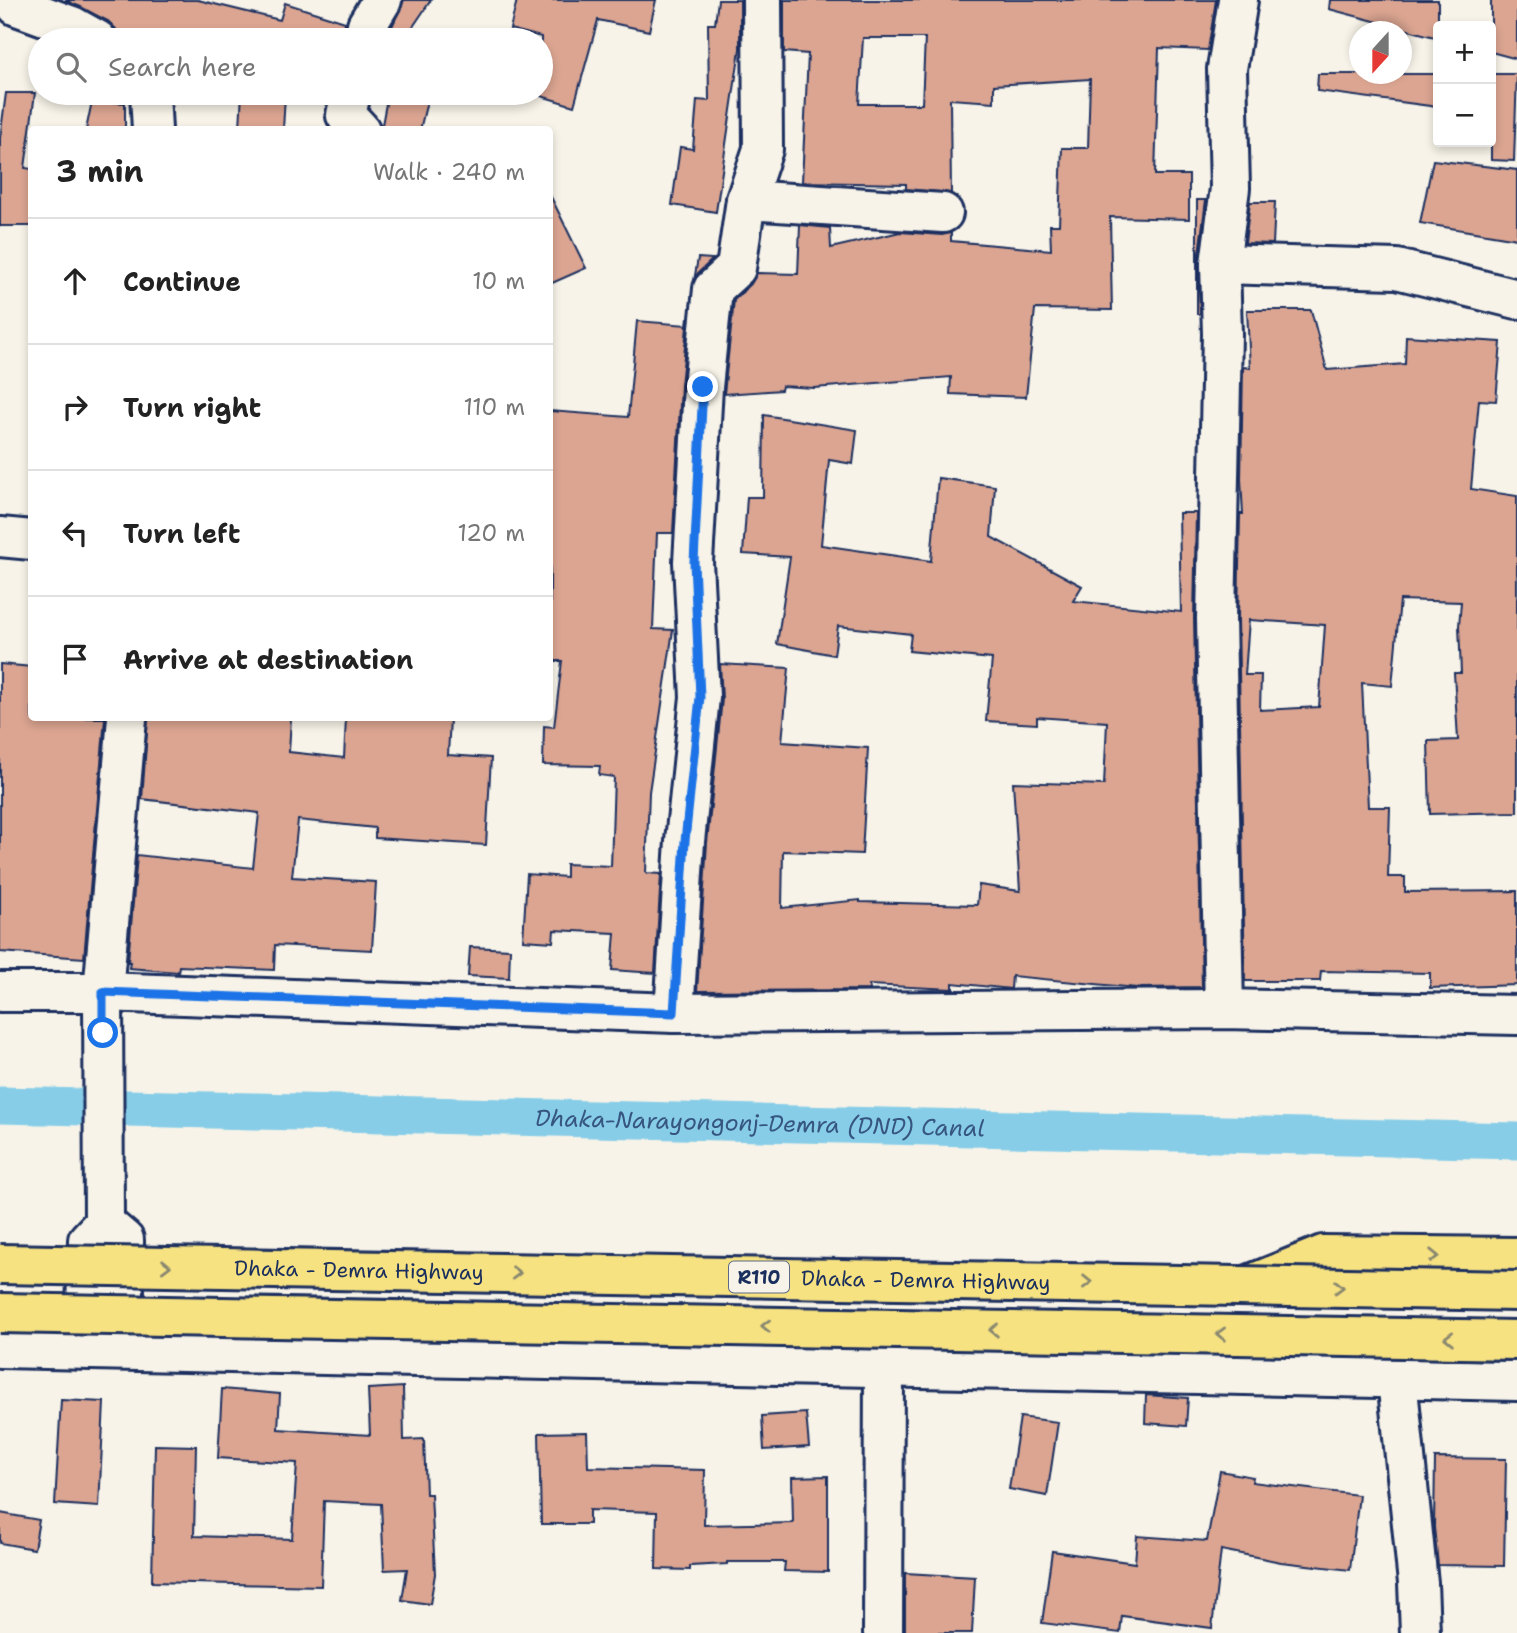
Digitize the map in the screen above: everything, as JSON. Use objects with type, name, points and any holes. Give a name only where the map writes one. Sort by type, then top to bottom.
[{"type":"main road","points":[[1249,1285],[1323,1255],[1517,1257]]},
{"type":"main road","name":"Dhaka - Demra Highway","points":[[0,1264],[1517,1291]]},
{"type":"main road","points":[[0,1313],[1517,1340]]},
{"type":"street","points":[[12,0],[17,6],[76,28]]},
{"type":"street","points":[[366,28],[382,0]]},
{"type":"street","points":[[674,1013],[685,841],[700,697],[694,562],[703,387],[713,289],[736,268],[746,200],[763,149],[762,0]]},
{"type":"street","points":[[1224,1009],[1216,619],[1222,334],[1220,264],[1230,188],[1227,69],[1238,0]]},
{"type":"street","points":[[151,105],[152,126]]},
{"type":"street","points":[[348,105],[346,115],[356,126]]},
{"type":"street","points":[[746,200],[943,213]]},
{"type":"street","points":[[1220,264],[1397,269],[1517,299]]},
{"type":"street","points":[[0,537],[28,540]]},
{"type":"street","points":[[85,1350],[88,1240],[104,1209],[103,992],[127,721]]},
{"type":"street","points":[[0,992],[103,992],[674,1013],[1224,1009],[1517,1015]]},
{"type":"street","points":[[104,1209],[124,1240],[124,1351]]},
{"type":"street","points":[[0,1349],[1517,1381]]},
{"type":"street","points":[[883,1633],[884,1368]]},
{"type":"street","points":[[1397,1379],[1418,1583],[1420,1633]]},
{"type":"building","points":[[65,0],[198,0],[280,20],[285,3],[345,22],[344,28],[115,28],[108,21]]},
{"type":"building","points":[[404,0],[431,0],[412,28],[391,28]]},
{"type":"building","points":[[517,0],[656,0],[649,31],[598,20],[574,106],[553,100],[553,28],[510,28]]},
{"type":"building","points":[[718,0],[740,0],[740,49],[716,212],[672,205],[680,147],[693,149],[697,100],[709,101],[708,24],[715,24]]},
{"type":"building","points":[[784,0],[1216,0],[1208,50],[1159,48],[1155,175],[1189,175],[1189,219],[1110,217],[1112,310],[1035,309],[1026,397],[950,394],[951,377],[814,388],[782,386],[781,390],[724,394],[734,300],[751,284],[757,273],[798,274],[800,225],[830,228],[831,248],[900,232],[942,235],[951,233],[951,241],[1051,250],[1050,225],[1059,225],[1062,148],[1088,148],[1090,79],[994,85],[994,102],[950,99],[951,193],[906,189],[906,184],[802,182],[808,54],[784,52]],"holes":[[[863,38],[925,38],[922,104],[859,104]]]},
{"type":"building","points":[[1330,0],[1438,0],[1438,21],[1433,21],[1433,37],[1412,31],[1412,21],[1374,21],[1329,9]]},
{"type":"building","points":[[1491,0],[1517,0],[1517,59],[1496,53],[1496,21],[1491,21]]},
{"type":"building","points":[[1318,74],[1349,74],[1349,84],[1412,84],[1412,74],[1433,74],[1433,106],[1317,91]]},
{"type":"building","points":[[1496,74],[1517,74],[1514,161],[1491,160],[1491,147],[1496,147]]},
{"type":"building","points":[[6,93],[28,93],[28,105],[33,105],[31,126],[28,126],[25,168],[28,168],[28,226],[0,226],[0,138]]},
{"type":"building","points":[[91,105],[125,105],[125,126],[87,126]]},
{"type":"building","points":[[241,105],[284,105],[283,126],[240,126]]},
{"type":"building","points":[[386,105],[426,105],[421,126],[382,126]]},
{"type":"building","points":[[1433,160],[1517,170],[1517,239],[1420,223]]},
{"type":"building","points":[[1197,200],[1206,200],[1198,261],[1200,314],[1197,314]]},
{"type":"building","points":[[553,201],[586,268],[553,283]]},
{"type":"building","points":[[1250,202],[1275,202],[1273,244],[1245,243]]},
{"type":"building","points":[[698,258],[713,259],[698,273],[694,281]]},
{"type":"building","points":[[1247,310],[1311,310],[1327,370],[1405,364],[1406,336],[1501,342],[1496,401],[1479,400],[1471,489],[1517,496],[1517,812],[1430,814],[1428,741],[1458,740],[1454,673],[1461,673],[1461,602],[1400,600],[1392,686],[1362,683],[1368,807],[1390,807],[1388,877],[1405,877],[1405,892],[1517,891],[1517,985],[1430,988],[1430,973],[1321,971],[1320,981],[1245,981],[1238,619],[1240,514],[1243,514],[1243,367],[1250,368]],"holes":[[[1249,620],[1325,625],[1319,707],[1260,710],[1261,675],[1245,675]]]},
{"type":"building","points":[[688,317],[681,386],[673,533],[657,533],[653,629],[673,630],[649,792],[646,873],[661,874],[655,973],[612,970],[615,933],[554,930],[553,942],[523,940],[527,874],[566,877],[566,864],[611,866],[614,777],[599,775],[600,766],[543,765],[544,726],[554,727],[562,661],[553,661],[553,411],[628,417],[637,321],[687,325]]},
{"type":"building","points":[[764,415],[857,430],[853,464],[829,460],[821,545],[931,561],[938,478],[995,486],[991,537],[1082,586],[1073,601],[1181,612],[1179,513],[1196,513],[1194,619],[1202,987],[1137,988],[1012,976],[1011,989],[953,983],[953,989],[869,985],[870,990],[697,991],[707,843],[722,699],[720,664],[789,668],[782,742],[868,748],[862,854],[783,851],[782,908],[860,900],[977,905],[979,885],[1020,891],[1013,782],[1104,785],[1107,722],[1037,717],[1037,724],[986,721],[992,659],[909,651],[911,634],[838,626],[834,655],[777,644],[790,557],[743,554],[747,497],[763,497]]},
{"type":"building","points":[[0,664],[28,667],[28,721],[105,721],[84,958],[0,952]]},
{"type":"building","points":[[148,721],[291,721],[289,752],[344,758],[346,721],[450,721],[448,755],[491,758],[486,845],[375,838],[375,828],[298,820],[292,877],[376,882],[372,950],[275,945],[274,970],[179,966],[178,972],[129,968],[137,855],[253,868],[259,813],[142,799]]},
{"type":"building","points":[[470,947],[510,949],[509,978],[468,976]]},
{"type":"building","points":[[403,1387],[404,1440],[424,1439],[426,1494],[431,1494],[435,1574],[430,1604],[402,1600],[407,1569],[384,1570],[381,1504],[324,1501],[321,1586],[152,1582],[155,1445],[196,1446],[194,1536],[292,1539],[297,1463],[218,1458],[222,1389],[280,1394],[278,1429],[370,1435],[368,1389]]},
{"type":"building","points":[[1146,1395],[1188,1398],[1186,1426],[1145,1423]]},
{"type":"building","points":[[61,1400],[104,1402],[99,1507],[55,1504]]},
{"type":"building","points":[[806,1413],[809,1447],[764,1450],[762,1416]]},
{"type":"building","points":[[1020,1417],[1058,1422],[1047,1496],[1009,1489]]},
{"type":"building","points":[[587,1432],[588,1467],[705,1470],[704,1525],[793,1523],[792,1477],[828,1476],[828,1572],[784,1571],[785,1562],[727,1562],[690,1566],[690,1570],[656,1569],[657,1512],[589,1510],[589,1524],[541,1524],[539,1433]]},
{"type":"building","points":[[1435,1458],[1506,1459],[1504,1566],[1438,1565],[1434,1527]]},
{"type":"building","points":[[1220,1471],[1253,1477],[1252,1482],[1359,1495],[1350,1570],[1281,1562],[1221,1550],[1212,1628],[1122,1616],[1120,1633],[1042,1623],[1052,1551],[1135,1563],[1137,1536],[1207,1541]]},
{"type":"building","points":[[0,1513],[39,1520],[34,1549],[0,1543]]},
{"type":"building","points":[[905,1573],[975,1577],[972,1633],[905,1633]]},
{"type":"waterway","name":"Dhaka-Narayongonj-Demra (DND) Canal","points":[[0,1105],[1517,1141]]},
{"type":"route","points":[[103,1033],[103,992],[674,1013],[685,841],[700,697],[694,562],[703,387]]}]
